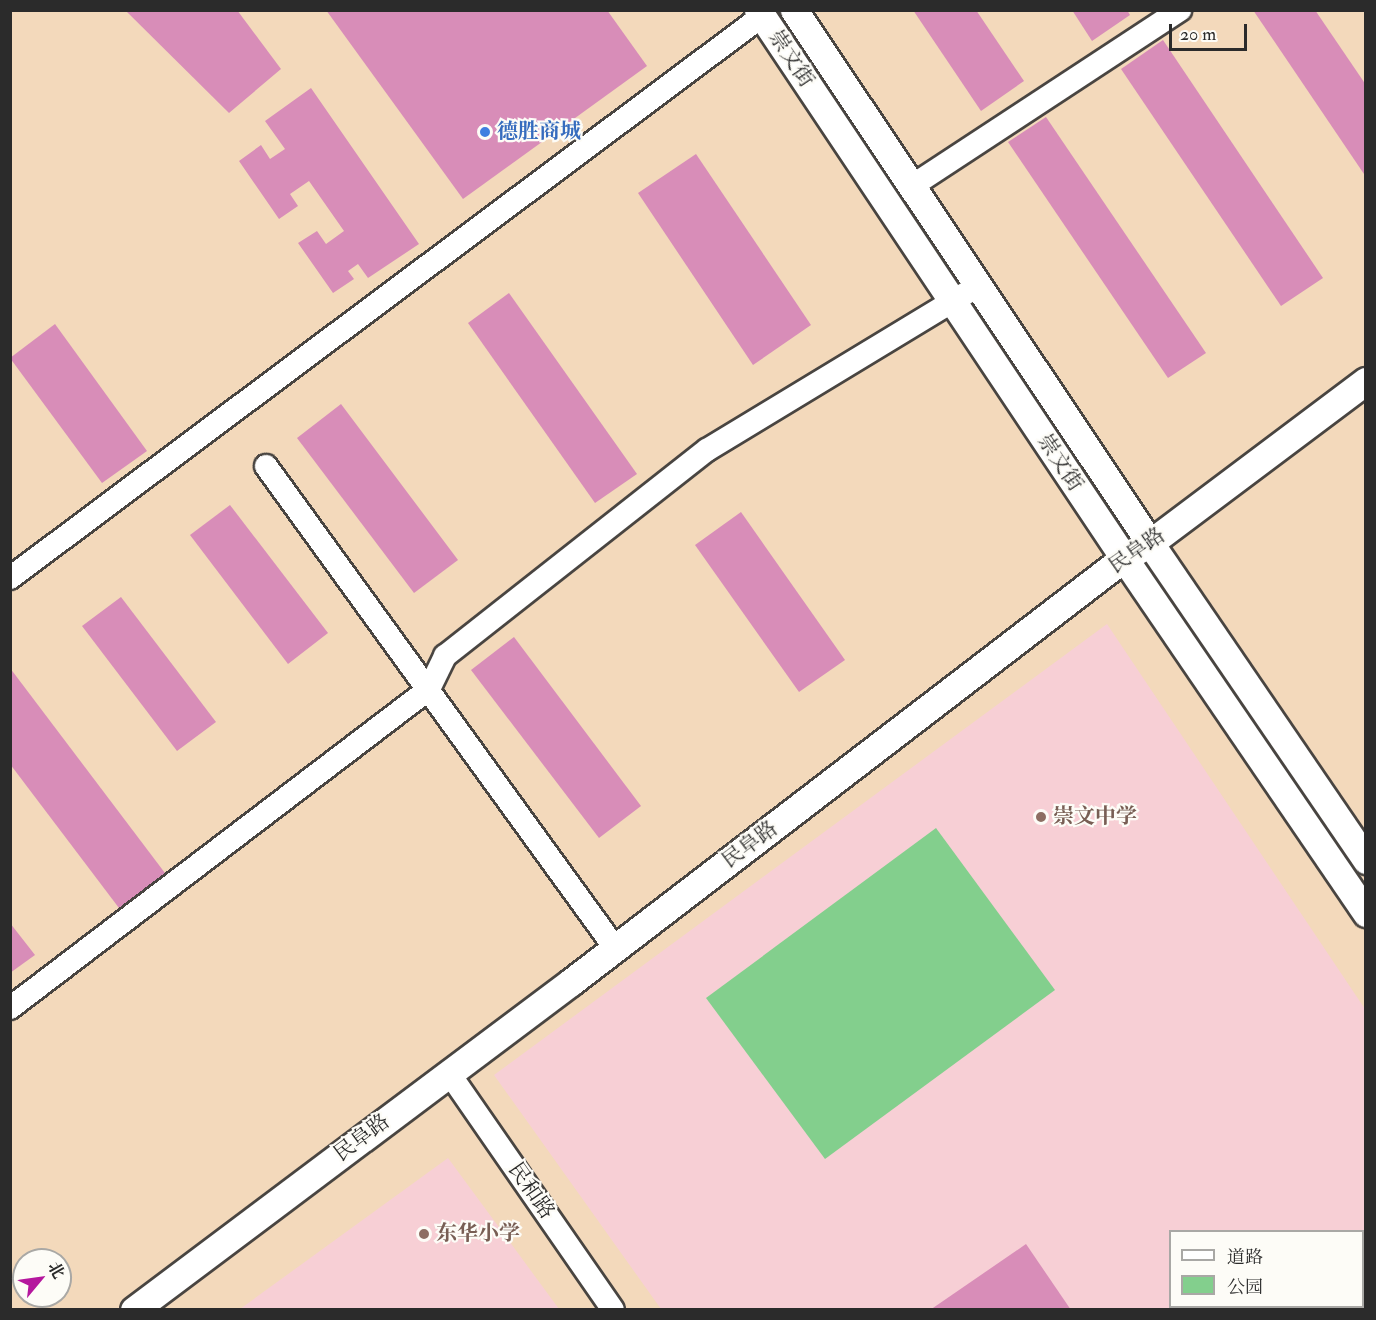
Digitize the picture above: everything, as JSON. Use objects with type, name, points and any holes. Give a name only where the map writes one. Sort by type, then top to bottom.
[{"type":"street","name":"崇文街","points":[[794,10],[1365,860]]},
{"type":"street","points":[[912,186],[1180,10]]},
{"type":"street","name":"崇文街","points":[[760,14],[1365,913]]},
{"type":"street","points":[[10,578],[760,14]]},
{"type":"street","points":[[10,1008],[429,689],[445,656],[707,450],[979,285]]},
{"type":"street","name":"民阜路","points":[[134,1310],[615,948],[1124,558],[1150,543],[1365,381]]},
{"type":"street","points":[[267,466],[615,948]]},
{"type":"street","name":"民和路","points":[[449,1073],[614,1310]]},
{"type":"shaded area","name":"崇文中学","points":[[1107,624],[1365,1009],[1365,1309],[661,1309],[494,1075]]},
{"type":"shaded area","name":"东华小学","points":[[448,1158],[559,1309],[240,1309]]},
{"type":"green space","points":[[936,828],[1055,990],[825,1159],[706,998]]},
{"type":"building","points":[[125,10],[237,10],[281,69],[229,113]]},
{"type":"building","name":"德胜商城","points":[[326,10],[607,10],[647,66],[463,199]]},
{"type":"building","points":[[913,10],[976,10],[1024,81],[981,111]]},
{"type":"building","points":[[1072,10],[1127,10],[1130,15],[1092,41]]},
{"type":"building","points":[[1253,10],[1315,10],[1366,85],[1366,177]]},
{"type":"building","points":[[1163,40],[1323,278],[1281,306],[1121,69]]},
{"type":"building","points":[[311,88],[419,244],[368,278],[358,264],[348,271],[354,279],[333,293],[298,243],[317,231],[326,244],[344,231],[309,181],[290,194],[298,206],[279,219],[239,161],[261,145],[270,159],[285,149],[265,121]]},
{"type":"building","points":[[1046,117],[1206,353],[1168,378],[1008,142]]},
{"type":"building","points":[[696,154],[811,325],[753,365],[638,193]]},
{"type":"building","points":[[509,293],[637,474],[595,503],[468,323]]},
{"type":"building","points":[[55,324],[147,451],[102,483],[10,358]]},
{"type":"building","points":[[341,404],[458,560],[414,593],[297,438]]},
{"type":"building","points":[[230,505],[328,633],[288,664],[190,535]]},
{"type":"building","points":[[741,512],[845,660],[799,692],[695,545]]},
{"type":"building","points":[[121,597],[216,722],[177,751],[82,626]]},
{"type":"building","points":[[514,637],[641,806],[599,838],[471,670]]},
{"type":"building","points":[[10,668],[168,877],[122,912],[10,764]]},
{"type":"building","points":[[10,923],[35,955],[10,973]]},
{"type":"building","points":[[1026,1244],[1071,1310],[930,1310]]},
{"type":"place","name":"德胜商城","points":[[485,132]]},
{"type":"place","name":"崇文中学","points":[[1041,817]]},
{"type":"place","name":"东华小学","points":[[424,1234]]}]
